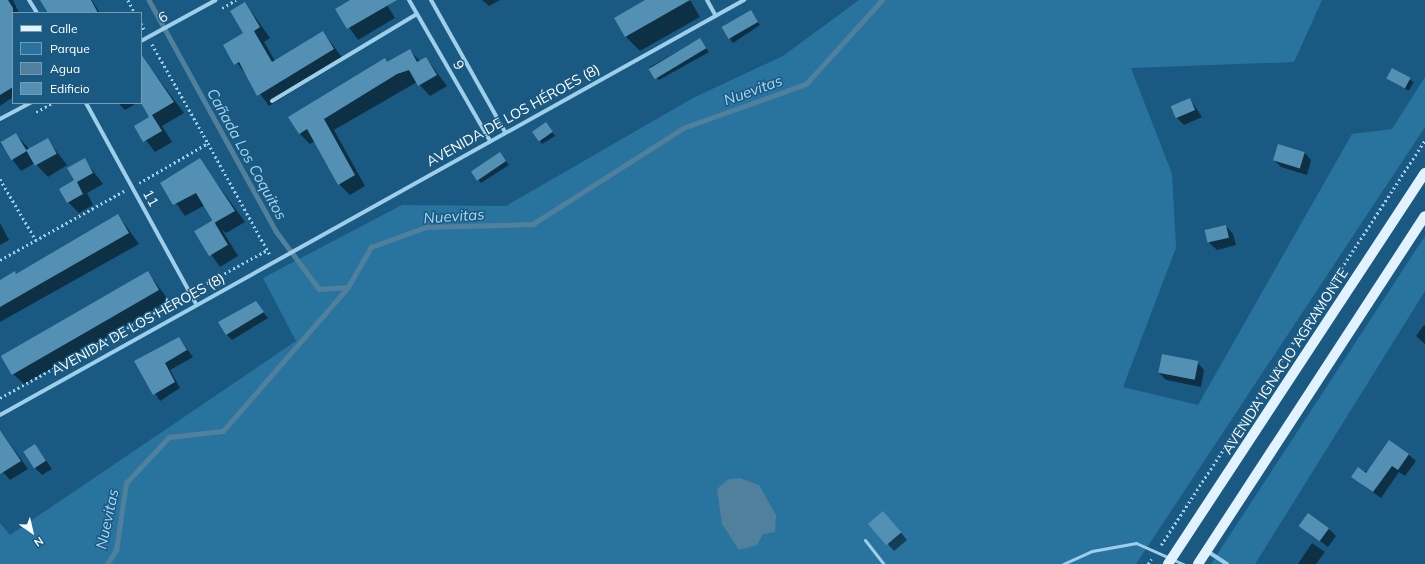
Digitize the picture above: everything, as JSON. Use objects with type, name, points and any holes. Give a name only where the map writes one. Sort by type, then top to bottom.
[{"type":"main road","name":"AVENIDA IGNACIO AGRAMONTE","points":[[1169,562],[1425,173]]},
{"type":"main road","points":[[1198,564],[1425,216]]},
{"type":"street","points":[[29,0],[36,12]]},
{"type":"street","name":"6","points":[[142,40],[216,0]]},
{"type":"street","name":"9","points":[[409,0],[490,140]]},
{"type":"street","name":"9","points":[[431,0],[505,132]]},
{"type":"street","points":[[707,0],[716,16]]},
{"type":"street","name":"AVENIDA DE LOS HÉROES (8)","points":[[0,415],[287,254],[293,249],[744,0]]},
{"type":"street","points":[[272,101],[417,14]]},
{"type":"street","points":[[0,120],[28,104]]},
{"type":"street","name":"11","points":[[87,104],[196,304]]},
{"type":"street","points":[[1207,550],[1227,564]]},
{"type":"lane","points":[[865,540],[884,564]]},
{"type":"lane","points":[[1063,564],[1092,552],[1136,543],[1156,551],[1169,562],[1183,564]]},
{"type":"path","points":[[128,0],[134,12]]},
{"type":"path","points":[[142,26],[273,261]]},
{"type":"path","points":[[1148,564],[1425,140]]},
{"type":"path","points":[[0,260],[208,142]]},
{"type":"path","points":[[0,179],[36,240]]},
{"type":"path","points":[[0,398],[267,250]]},
{"type":"green space","points":[[859,0],[1322,0],[1294,62],[1131,68],[1172,174],[1176,248],[1123,387],[1198,405],[1352,134],[1392,129],[1425,77],[1425,127],[1136,564],[0,564],[0,523],[10,535],[296,341],[263,278],[402,205],[506,206],[693,98],[783,56]]},
{"type":"green space","points":[[1425,236],[1425,291],[1255,564],[1211,564]]},
{"type":"water","points":[[740,478],[759,485],[776,515],[775,532],[763,534],[757,545],[739,550],[722,524],[717,489],[729,479]]},
{"type":"building","points":[[0,0],[8,0],[13,8],[12,88],[0,95]]},
{"type":"building","points":[[40,0],[91,0],[97,12],[47,12]]},
{"type":"building","points":[[350,0],[397,0],[347,29],[335,9]]},
{"type":"building","points":[[645,0],[690,0],[625,37],[614,18]]},
{"type":"building","points":[[245,2],[260,27],[254,31],[272,62],[323,31],[334,49],[257,96],[239,62],[234,65],[223,45],[243,33],[230,11]]},
{"type":"building","points":[[751,10],[758,22],[729,39],[722,27]]},
{"type":"building","points":[[700,38],[706,48],[655,79],[649,69]]},
{"type":"building","points":[[410,49],[417,62],[426,57],[437,75],[418,86],[409,70],[397,74],[324,119],[355,175],[338,185],[307,129],[299,134],[288,117],[385,58],[387,62]]},
{"type":"building","points":[[142,55],[174,102],[152,115],[162,131],[143,142],[134,126],[149,117],[142,104]]},
{"type":"building","points":[[1392,68],[1411,78],[1405,88],[1386,79]]},
{"type":"building","points":[[1190,98],[1195,110],[1176,118],[1171,106]]},
{"type":"building","points":[[546,122],[553,132],[539,142],[532,132]]},
{"type":"building","points":[[16,133],[27,151],[11,160],[1,142]]},
{"type":"building","points":[[48,138],[57,154],[35,166],[26,150]]},
{"type":"building","points":[[1278,144],[1305,152],[1300,168],[1273,160]]},
{"type":"building","points":[[500,152],[506,161],[477,181],[471,172]]},
{"type":"building","points":[[85,158],[93,173],[77,182],[83,194],[67,203],[59,189],[74,180],[67,168]]},
{"type":"building","points":[[200,158],[235,211],[214,223],[196,193],[173,205],[160,183]]},
{"type":"building","points":[[118,214],[129,233],[0,307],[0,280],[15,271],[16,274]]},
{"type":"building","points":[[213,220],[228,245],[209,256],[194,231]]},
{"type":"building","points":[[1226,225],[1229,238],[1207,243],[1205,230]]},
{"type":"building","points":[[148,271],[159,290],[12,375],[1,356]]},
{"type":"building","points":[[256,301],[264,312],[226,335],[218,322]]},
{"type":"building","points":[[179,337],[187,350],[165,363],[175,382],[153,395],[134,361]]},
{"type":"building","points":[[1162,354],[1198,361],[1195,380],[1158,373]]},
{"type":"building","points":[[0,430],[21,461],[0,474]]},
{"type":"building","points":[[1389,440],[1409,454],[1398,470],[1392,466],[1373,492],[1351,477],[1358,467],[1366,473]]},
{"type":"building","points":[[35,444],[46,461],[34,468],[23,452]]},
{"type":"building","points":[[883,511],[901,532],[886,545],[868,524]]},
{"type":"building","points":[[1308,513],[1329,528],[1320,541],[1299,526]]},
{"type":"waterway","name":"Cañada Los Coquitos","points":[[149,0],[276,231],[319,289],[348,287]]},
{"type":"waterway","name":"Nuevitas","points":[[107,564],[116,550],[126,483],[169,437],[223,431],[348,287],[371,247],[426,227],[533,224],[683,128],[806,84],[882,0]]}]
